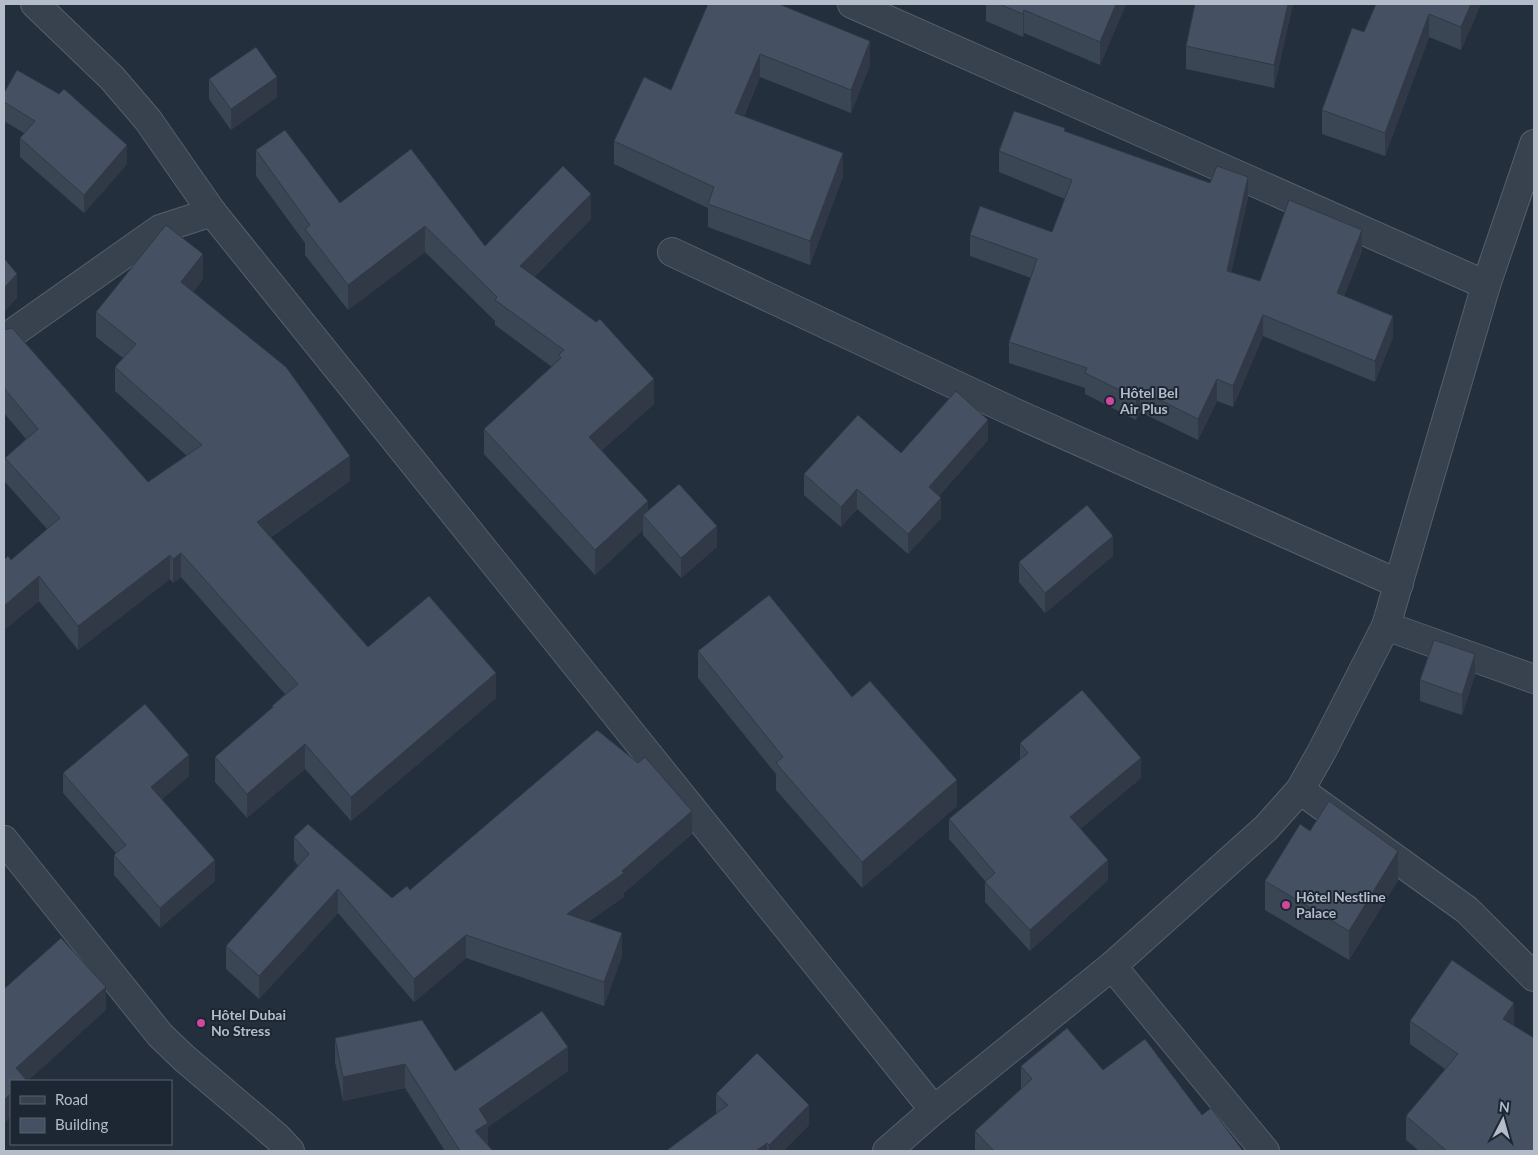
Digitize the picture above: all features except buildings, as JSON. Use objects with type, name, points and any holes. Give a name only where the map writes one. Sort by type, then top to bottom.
[{"type":"street","points":[[35,4],[118,85],[148,120],[212,212],[934,1110]]},
{"type":"street","points":[[852,4],[1486,285]]},
{"type":"street","points":[[895,1149],[934,1110],[1112,966],[1266,828],[1300,790],[1386,626],[1486,285],[1534,144]]},
{"type":"street","points":[[4,340],[160,229],[212,212]]},
{"type":"street","points":[[672,252],[1011,411],[1398,584]]},
{"type":"street","points":[[1386,626],[1534,679]]},
{"type":"street","points":[[1300,790],[1467,910],[1534,977]]},
{"type":"street","points":[[4,840],[160,1035],[184,1058],[277,1137],[290,1151]]},
{"type":"street","points":[[1112,966],[1265,1151]]},
{"type":"place","name":"Hôtel Bel Air Plus","points":[[1110,401]]},
{"type":"place","name":"Hôtel Nestline Palace","points":[[1286,905]]},
{"type":"place","name":"Hôtel Dubai No Stress","points":[[201,1023]]}]
